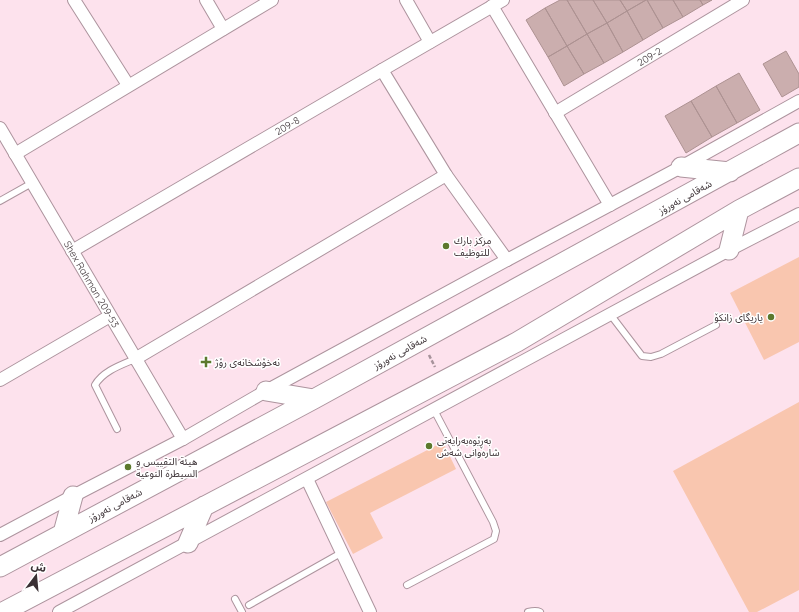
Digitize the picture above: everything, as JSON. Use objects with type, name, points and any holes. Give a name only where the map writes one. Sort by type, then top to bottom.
[{"type":"main road","name":"شەقامی نەورۆز","points":[[0,567],[314,399],[799,133]]},
{"type":"main road","points":[[681,166],[730,172]]},
{"type":"main road","points":[[3,612],[517,342],[739,210],[799,178]]},
{"type":"main road","points":[[729,250],[739,210]]},
{"type":"main road","points":[[266,391],[314,399]]},
{"type":"main road","points":[[63,533],[73,496]]},
{"type":"main road","points":[[188,542],[204,506]]},
{"type":"street","points":[[74,0],[128,85]]},
{"type":"street","points":[[206,0],[223,29]]},
{"type":"street","points":[[15,154],[272,0]]},
{"type":"street","points":[[406,0],[430,42]]},
{"type":"street","name":"209-8","points":[[72,252],[503,0]]},
{"type":"street","name":"209-2","points":[[555,113],[743,0]]},
{"type":"street","points":[[492,6],[610,205]]},
{"type":"street","points":[[382,70],[446,175],[507,260]]},
{"type":"street","points":[[0,535],[183,439],[266,391],[799,101]]},
{"type":"street","name":"Shex Rahman 209-53","points":[[0,128],[183,439]]},
{"type":"street","points":[[136,358],[446,175]]},
{"type":"street","points":[[59,612],[610,314],[799,214]]},
{"type":"street","points":[[0,380],[110,316]]},
{"type":"street","points":[[307,479],[370,612]]},
{"type":"lane","points":[[0,201],[32,183]]},
{"type":"lane","points":[[610,314],[642,356],[652,357],[661,354],[716,325]]},
{"type":"lane","points":[[117,429],[95,385],[98,379],[106,373],[136,358]]},
{"type":"lane","points":[[407,585],[494,539],[496,531],[493,522],[434,410]]},
{"type":"lane","points":[[249,605],[341,553]]},
{"type":"lane","points":[[235,599],[242,612]]},
{"type":"lane","points":[[528,612],[540,612]]},
{"type":"shaded area","name":"یاریگای زانكۆ","points":[[799,257],[799,342],[764,360],[730,293]]},
{"type":"shaded area","points":[[799,402],[799,590],[757,612],[749,612],[673,471]]},
{"type":"shaded area","points":[[443,442],[456,469],[370,513],[383,538],[353,554],[326,502]]},
{"type":"building","points":[[560,0],[567,0],[587,34],[567,46],[545,8]]},
{"type":"building","points":[[567,0],[593,0],[607,23],[587,34]]},
{"type":"building","points":[[593,0],[620,0],[627,11],[607,23]]},
{"type":"building","points":[[620,0],[646,0],[627,11]]},
{"type":"building","points":[[646,0],[663,28],[643,40],[627,11]]},
{"type":"building","points":[[647,0],[673,0],[683,17],[663,28]]},
{"type":"building","points":[[673,0],[700,0],[703,5],[683,17]]},
{"type":"building","points":[[700,0],[712,0],[703,5]]},
{"type":"building","points":[[545,8],[567,46],[548,57],[526,20]]},
{"type":"building","points":[[627,11],[643,40],[623,52],[607,23]]},
{"type":"building","points":[[607,23],[623,52],[604,63],[587,34]]},
{"type":"building","points":[[587,34],[604,63],[584,74],[567,46]]},
{"type":"building","points":[[567,46],[584,74],[564,86],[548,57]]},
{"type":"building","points":[[786,51],[799,74],[799,87],[782,97],[763,64]]},
{"type":"building","points":[[739,73],[760,110],[737,123],[716,86]]},
{"type":"building","points":[[716,86],[737,123],[712,137],[691,101]]},
{"type":"building","points":[[691,101],[712,137],[686,153],[665,116]]},
{"type":"place","name":"مركز بارك للتوظيف","points":[[446,246]]},
{"type":"place","name":"یاریگای زانكۆ","points":[[771,317]]},
{"type":"place","name":"نەخۆشخانەی رۆژ","points":[[206,362]]},
{"type":"place","name":"بەڕێوەبەرایەتی شارەوانی شەش","points":[[429,446]]},
{"type":"place","name":"هيئة التقييس و السيطرة النوعية","points":[[128,467]]}]
